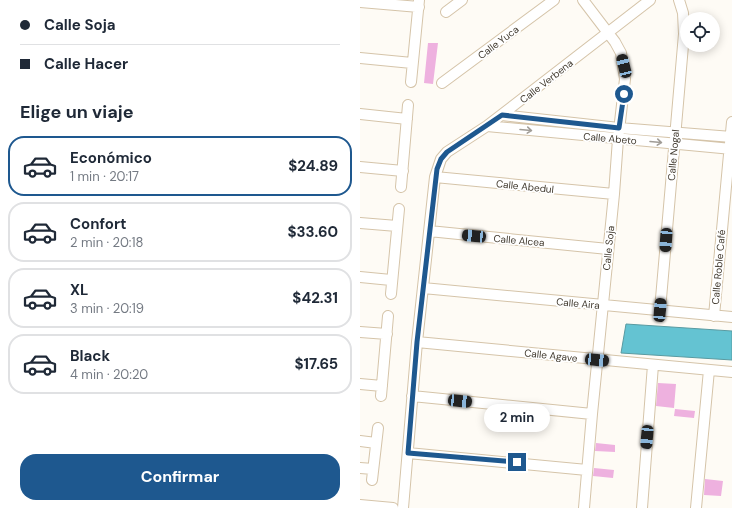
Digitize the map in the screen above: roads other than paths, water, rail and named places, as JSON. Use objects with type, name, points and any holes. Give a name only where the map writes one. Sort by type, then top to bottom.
[{"type":"street","points":[[446,12],[462,0]]},
{"type":"street","name":"Calle Yuca","points":[[442,83],[554,0]]},
{"type":"street","name":"Calle Soja","points":[[582,0],[609,33],[621,53],[625,79],[602,305],[584,508]]},
{"type":"street","name":"Calle Verbena","points":[[435,177],[441,159],[452,149],[502,115],[650,0]]},
{"type":"street","name":"Calle Nogal","points":[[660,310],[684,34],[683,13],[679,0]]},
{"type":"street","points":[[360,2],[419,3],[412,63],[412,82]]},
{"type":"street","points":[[360,58],[412,63]]},
{"type":"street","points":[[401,187],[408,105]]},
{"type":"street","points":[[360,114],[407,119]]},
{"type":"street","name":"Calle Abeto","points":[[502,115],[619,128],[731,137]]},
{"type":"street","name":"Calle Roble Café","points":[[714,316],[731,148],[732,122]]},
{"type":"street","name":"Calle Abeto","points":[[487,126],[731,148]]},
{"type":"street","points":[[360,167],[403,171]]},
{"type":"street","points":[[403,508],[417,342],[435,177]]},
{"type":"street","name":"Calle Abedul","points":[[435,177],[614,194]]},
{"type":"street","points":[[391,294],[391,280],[399,209]]},
{"type":"street","points":[[360,223],[397,226]]},
{"type":"street","name":"Calle Alcea","points":[[429,231],[608,249]]},
{"type":"street","points":[[360,277],[391,280]]},
{"type":"street","name":"Calle Aira","points":[[423,288],[732,317]]},
{"type":"street","points":[[381,396],[388,316]]},
{"type":"street","points":[[360,332],[387,334]]},
{"type":"street","name":"Calle Agave","points":[[417,342],[732,372]]},
{"type":"street","points":[[642,508],[653,365]]},
{"type":"street","points":[[696,508],[708,370]]},
{"type":"street","points":[[360,384],[382,386]]},
{"type":"street","points":[[412,396],[592,414]]},
{"type":"street","points":[[372,480],[378,428]]},
{"type":"street","points":[[360,441],[376,443]]},
{"type":"street","points":[[408,453],[587,470]]},
{"type":"street","points":[[360,468],[373,469]]},
{"type":"street","points":[[360,505],[392,508]]},
{"type":"water","points":[[626,324],[732,331],[732,360],[621,353]]}]
